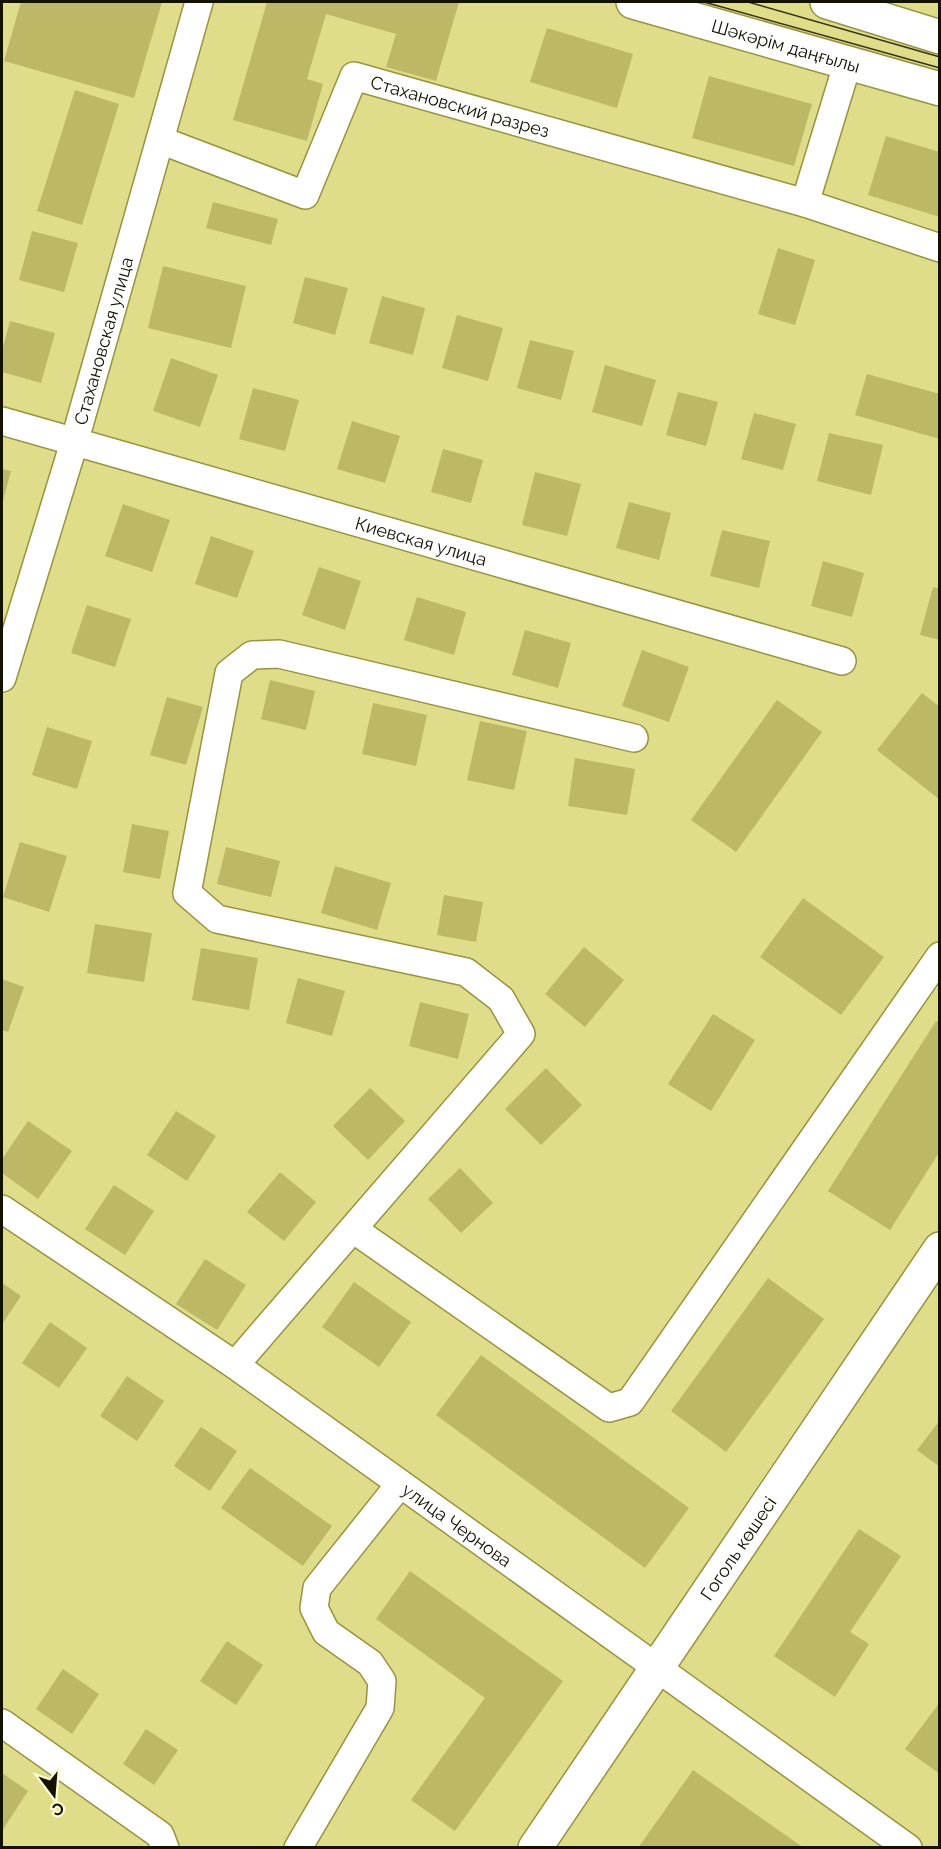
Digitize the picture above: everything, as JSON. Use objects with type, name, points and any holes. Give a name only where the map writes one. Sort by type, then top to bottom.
[{"type":"main road","name":"Шәкәрім даңғылы","points":[[633,2],[939,89]]},
{"type":"main road","points":[[827,2],[939,37]]},
{"type":"main road","name":"Гоголь көшесі","points":[[535,1848],[939,1249]]},
{"type":"street","name":"Стахановская улица","points":[[2,678],[74,443],[200,2]]},
{"type":"street","points":[[805,203],[848,62]]},
{"type":"street","name":"Стахановский разрез","points":[[160,140],[305,195],[354,76],[805,203],[939,248]]},
{"type":"street","name":"Киевская улица","points":[[2,421],[842,661]]},
{"type":"street","points":[[235,1365],[521,1034],[501,999],[466,972],[217,920],[187,893],[229,673],[252,655],[279,654],[634,738]]},
{"type":"street","points":[[353,1229],[609,1408],[630,1402],[939,956]]},
{"type":"street","name":"улица Чернова","points":[[2,1209],[235,1365],[908,1848]]},
{"type":"street","points":[[298,1848],[380,1708],[382,1680],[370,1663],[326,1632],[314,1608],[317,1588],[400,1484]]},
{"type":"street","points":[[2,1724],[160,1835],[165,1848]]},
{"type":"building","points":[[21,2],[162,2],[134,98],[4,61]]},
{"type":"building","points":[[267,2],[459,2],[436,81],[386,67],[396,34],[326,14],[307,79],[323,84],[307,141],[233,120]]},
{"type":"building","points":[[547,28],[633,54],[617,108],[530,82]]},
{"type":"building","points":[[709,76],[812,104],[794,166],[692,138]]},
{"type":"building","points":[[75,90],[119,104],[82,225],[37,211]]},
{"type":"building","points":[[886,136],[940,152],[940,217],[868,195]]},
{"type":"building","points":[[213,202],[278,219],[271,245],[206,228]]},
{"type":"building","points":[[32,231],[78,243],[64,292],[19,280]]},
{"type":"building","points":[[778,248],[815,260],[795,325],[758,314]]},
{"type":"building","points":[[163,266],[246,286],[231,348],[148,328]]},
{"type":"building","points":[[305,277],[348,288],[335,335],[293,323]]},
{"type":"building","points":[[382,296],[425,308],[413,355],[369,343]]},
{"type":"building","points":[[457,315],[503,328],[488,381],[442,368]]},
{"type":"building","points":[[10,321],[55,333],[41,383],[2,372],[2,351]]},
{"type":"building","points":[[530,340],[574,351],[561,400],[517,388]]},
{"type":"building","points":[[171,358],[218,375],[200,427],[153,411]]},
{"type":"building","points":[[605,365],[656,380],[642,426],[592,412]]},
{"type":"building","points":[[867,374],[940,394],[940,439],[855,415]]},
{"type":"building","points":[[253,388],[299,400],[285,451],[239,439]]},
{"type":"building","points":[[678,392],[718,402],[706,446],[666,435]]},
{"type":"building","points":[[754,413],[796,424],[783,470],[741,459]]},
{"type":"building","points":[[352,421],[400,436],[385,483],[337,469]]},
{"type":"building","points":[[829,433],[883,445],[871,495],[817,481]]},
{"type":"building","points":[[443,449],[483,460],[471,503],[431,492]]},
{"type":"building","points":[[2,469],[11,471],[2,504]]},
{"type":"building","points":[[535,472],[581,484],[567,536],[522,525]]},
{"type":"building","points":[[629,502],[671,513],[659,560],[616,548]]},
{"type":"building","points":[[123,504],[170,520],[152,572],[105,556]]},
{"type":"building","points":[[722,530],[770,541],[759,588],[710,576]]},
{"type":"building","points":[[211,536],[254,551],[237,598],[195,584]]},
{"type":"building","points":[[823,561],[864,573],[852,617],[811,606]]},
{"type":"building","points":[[319,567],[361,581],[345,630],[302,615]]},
{"type":"building","points":[[933,587],[940,589],[940,640],[920,635]]},
{"type":"building","points":[[417,597],[466,612],[454,655],[404,640]]},
{"type":"building","points":[[87,605],[131,619],[115,667],[71,653]]},
{"type":"building","points":[[525,630],[571,643],[558,688],[512,675]]},
{"type":"building","points":[[642,650],[689,667],[669,722],[622,706]]},
{"type":"building","points":[[270,680],[315,691],[306,730],[261,719]]},
{"type":"building","points":[[922,693],[940,707],[940,800],[877,750]]},
{"type":"building","points":[[167,697],[203,707],[186,765],[150,755]]},
{"type":"building","points":[[777,700],[822,732],[736,852],[691,820]]},
{"type":"building","points":[[373,703],[427,715],[416,766],[362,754]]},
{"type":"building","points":[[480,721],[527,731],[514,790],[467,780]]},
{"type":"building","points":[[47,727],[92,741],[77,789],[32,775]]},
{"type":"building","points":[[575,758],[635,769],[627,815],[568,806]]},
{"type":"building","points":[[132,824],[169,831],[160,879],[123,872]]},
{"type":"building","points":[[20,842],[67,856],[49,912],[3,897]]},
{"type":"building","points":[[226,847],[280,861],[271,897],[217,884]]},
{"type":"building","points":[[335,866],[391,883],[377,930],[321,913]]},
{"type":"building","points":[[444,895],[483,902],[476,942],[437,935]]},
{"type":"building","points":[[803,898],[884,957],[841,1015],[760,957]]},
{"type":"building","points":[[95,924],[152,933],[144,982],[87,973]]},
{"type":"building","points":[[584,947],[624,980],[585,1027],[545,994]]},
{"type":"building","points":[[201,948],[258,958],[249,1010],[192,1000]]},
{"type":"building","points":[[298,978],[345,991],[332,1036],[286,1023]]},
{"type":"building","points":[[2,979],[24,987],[8,1032],[2,1030]]},
{"type":"building","points":[[420,1002],[469,1014],[458,1059],[409,1046]]},
{"type":"building","points":[[713,1014],[755,1040],[711,1111],[668,1084]]},
{"type":"building","points":[[936,1021],[940,1023],[940,1151],[890,1230],[828,1191]]},
{"type":"building","points":[[546,1068],[582,1105],[541,1145],[505,1109]]},
{"type":"building","points":[[370,1088],[405,1121],[368,1160],[333,1126]]},
{"type":"building","points":[[176,1111],[216,1136],[187,1181],[147,1155]]},
{"type":"building","points":[[28,1121],[72,1151],[38,1199],[2,1173],[2,1159]]},
{"type":"building","points":[[460,1168],[493,1203],[461,1233],[428,1199]]},
{"type":"building","points":[[280,1172],[316,1202],[284,1241],[247,1212]]},
{"type":"building","points":[[114,1185],[154,1211],[125,1255],[85,1229]]},
{"type":"building","points":[[205,1259],[246,1285],[217,1330],[176,1304]]},
{"type":"building","points":[[768,1278],[824,1319],[726,1452],[671,1411]]},
{"type":"building","points":[[354,1282],[411,1322],[379,1367],[322,1327]]},
{"type":"building","points":[[2,1283],[21,1296],[2,1324]]},
{"type":"building","points":[[50,1322],[87,1348],[59,1388],[22,1363]]},
{"type":"building","points":[[481,1355],[689,1508],[645,1568],[436,1415]]},
{"type":"building","points":[[127,1376],[164,1401],[137,1441],[100,1416]]},
{"type":"building","points":[[940,1420],[940,1467],[917,1450]]},
{"type":"building","points":[[201,1427],[237,1451],[210,1491],[174,1466]]},
{"type":"building","points":[[250,1468],[332,1526],[303,1566],[221,1508]]},
{"type":"building","points":[[859,1529],[901,1556],[850,1632],[869,1644],[835,1697],[774,1656]]},
{"type":"building","points":[[410,1571],[563,1681],[455,1831],[411,1800],[485,1698],[376,1619]]},
{"type":"building","points":[[227,1641],[263,1665],[236,1705],[200,1681]]},
{"type":"building","points":[[63,1669],[99,1694],[72,1734],[36,1709]]},
{"type":"building","points":[[940,1702],[940,1774],[905,1749]]},
{"type":"building","points":[[146,1729],[178,1750],[154,1785],[123,1764]]},
{"type":"building","points":[[693,1770],[804,1848],[638,1848]]},
{"type":"building","points":[[2,1773],[28,1791],[2,1831]]},
{"type":"tram line","points":[[704,2],[940,68]]},
{"type":"tram line","points":[[748,2],[940,57]]}]
